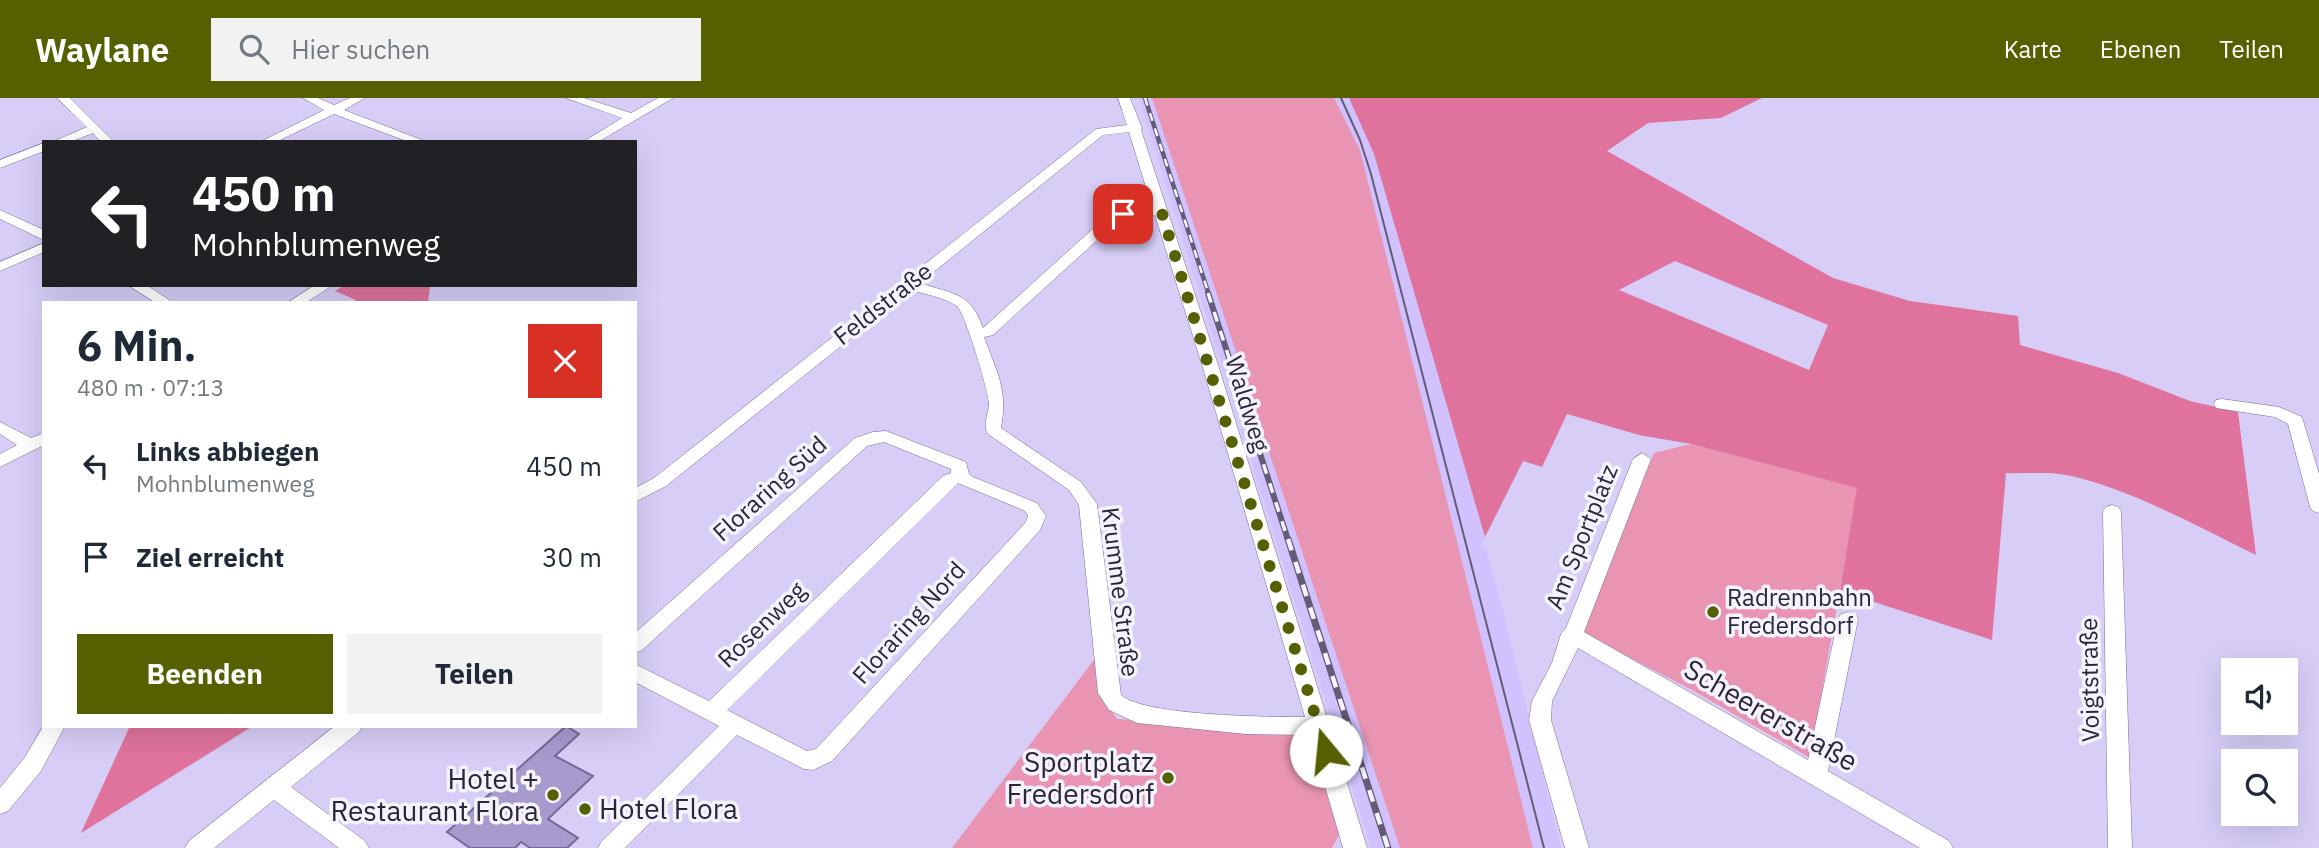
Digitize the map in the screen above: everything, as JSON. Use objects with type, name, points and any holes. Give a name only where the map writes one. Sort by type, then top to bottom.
[{"type":"street","points":[[62,98],[106,140]]},
{"type":"street","points":[[309,98],[416,140]]},
{"type":"street","points":[[270,140],[359,98]]},
{"type":"street","points":[[572,98],[630,117]]},
{"type":"street","points":[[592,140],[667,98]]},
{"type":"street","name":"Waldweg","points":[[1124,98],[1136,128],[1355,848]]},
{"type":"street","points":[[63,140],[96,128]]},
{"type":"street","name":"Feldstraße","points":[[637,495],[660,482],[1100,132],[1136,128]]},
{"type":"street","points":[[0,164],[42,148]]},
{"type":"street","points":[[976,334],[988,332],[1111,219],[1123,214],[1161,210]]},
{"type":"street","points":[[0,214],[42,235]]},
{"type":"street","points":[[0,267],[42,248]]},
{"type":"street","name":"Krumme Straße","points":[[909,284],[961,302],[972,313],[976,334],[993,376],[997,404],[993,428],[996,433],[1075,486],[1088,504],[1108,693],[1111,699],[1124,710],[1138,714],[1247,725],[1319,726]]},
{"type":"street","points":[[139,287],[163,301]]},
{"type":"street","points":[[298,301],[322,287]]},
{"type":"street","points":[[2222,404],[2279,412],[2296,421],[2319,507]]},
{"type":"street","points":[[0,427],[37,441]]},
{"type":"street","name":"Floraring Süd","points":[[637,643],[861,442],[886,436],[960,471]]},
{"type":"street","points":[[0,461],[37,441]]},
{"type":"street","name":"Am Sportplatz","points":[[1577,848],[1540,720],[1542,701],[1562,663],[1571,634],[1642,459]]},
{"type":"street","name":"Rosenweg","points":[[712,711],[960,471]]},
{"type":"street","name":"Floraring Nord","points":[[735,723],[804,760],[813,761],[824,755],[1034,525],[1037,516],[1031,507],[967,481],[960,471]]},
{"type":"street","name":"Voigtstraße","points":[[2112,510],[2120,848]]},
{"type":"street","points":[[1816,776],[1848,619]]},
{"type":"street","name":"Scheererstraße","points":[[1571,634],[1941,848]]},
{"type":"street","points":[[610,848],[735,723],[637,672]]},
{"type":"street","points":[[0,804],[33,764],[53,728]]},
{"type":"street","points":[[197,848],[348,728]]},
{"type":"street","points":[[274,787],[358,848]]},
{"type":"shaded area","points":[[1139,98],[1152,98],[1400,848],[1371,848]]},
{"type":"shaded area","points":[[1152,98],[1334,98],[1360,150],[1533,848],[1400,848]]},
{"type":"shaded area","points":[[1334,98],[1349,98],[1374,154],[1485,537],[1480,547],[1486,549],[1502,607],[1561,848],[1533,848],[1360,150]]},
{"type":"shaded area","points":[[1349,98],[1762,98],[1721,118],[1648,123],[1607,151],[1833,278],[1910,301],[2018,316],[2020,345],[2118,373],[2190,401],[2238,412],[2256,555],[2165,510],[2094,482],[2055,474],[2006,473],[1992,640],[1840,591],[1857,488],[1691,444],[1639,435],[1567,414],[1542,467],[1523,461],[1485,537],[1374,154]],"holes":[[[1675,261],[1828,325],[1809,370],[1619,290]]]},
{"type":"shaded area","points":[[342,287],[430,287],[428,301],[354,301],[335,291]]},
{"type":"shaded area","name":"Radrennbahn Fredersdorf","points":[[1691,444],[1858,488],[1810,758],[1692,690],[1582,633],[1654,453]]},
{"type":"shaded area","name":"Sportplatz Fredersdorf","points":[[1096,657],[1102,696],[1117,719],[1318,729],[1344,826],[1332,848],[952,848]]},
{"type":"shaded area","points":[[129,728],[250,728],[81,833]]},
{"type":"building","name":"Hotel + Restaurant Flora","points":[[564,728],[579,734],[555,756],[593,776],[548,819],[578,838],[567,848],[530,848],[521,842],[515,848],[470,848],[447,832]]},
{"type":"tram line","points":[[1341,98],[1360,140],[1371,174],[1544,848]]},
{"type":"railway","points":[[1145,98],[1209,295]]},
{"type":"railway","points":[[1208,293],[1288,540]]},
{"type":"railway","points":[[1288,539],[1388,848]]},
{"type":"place","name":"Radrennbahn Fredersdorf","points":[[1713,612]]},
{"type":"place","name":"Sportplatz Fredersdorf","points":[[1168,778]]},
{"type":"place","name":"Hotel + Restaurant Flora","points":[[553,795]]},
{"type":"place","name":"Hotel Flora","points":[[585,809]]},
{"type":"route","points":[[1123,214],[1161,210],[1213,373],[1326,751]]}]
